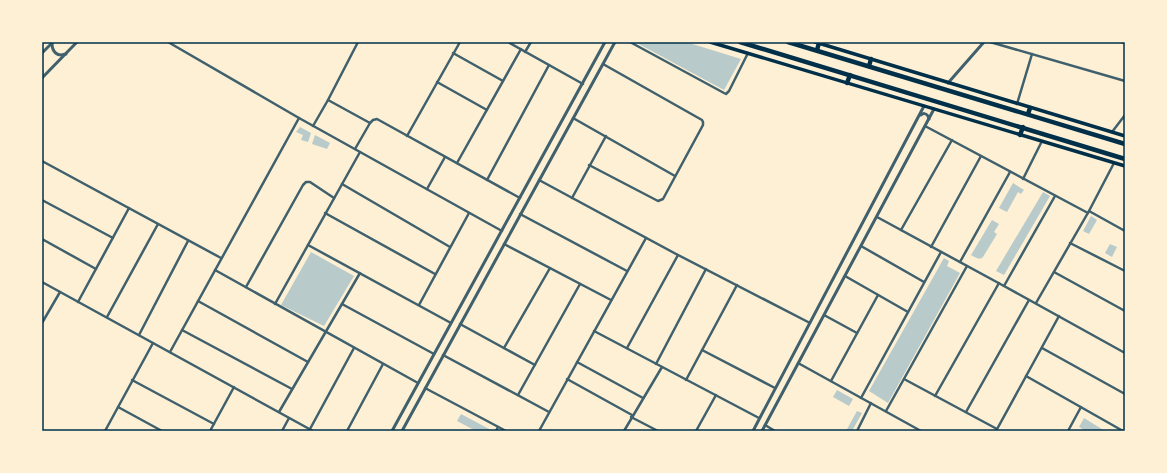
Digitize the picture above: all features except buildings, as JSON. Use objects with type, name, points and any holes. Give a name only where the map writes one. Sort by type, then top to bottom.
[{"type":"highway","points":[[740,42],[1125,158]]},
{"type":"highway","points":[[788,42],[1124,144]]},
{"type":"highway","points":[[817,43],[817,50]]},
{"type":"highway","points":[[869,66],[871,59]]},
{"type":"highway","points":[[847,83],[850,75]]},
{"type":"highway","points":[[1028,114],[1030,108]]},
{"type":"highway","points":[[1020,135],[1023,127]]},
{"type":"main road","points":[[710,42],[1125,166]]},
{"type":"main road","points":[[817,43],[1125,136]]},
{"type":"street","points":[[53,42],[52,48],[55,54],[61,56],[66,54]]},
{"type":"street","points":[[42,53],[53,42]]},
{"type":"street","points":[[42,77],[78,42]]},
{"type":"street","points":[[168,42],[313,126],[502,231]]},
{"type":"street","points":[[313,126],[358,42]]},
{"type":"street","points":[[407,136],[460,42]]},
{"type":"street","points":[[508,42],[582,84]]},
{"type":"street","points":[[525,52],[531,42]]},
{"type":"street","points":[[393,431],[605,42]]},
{"type":"street","points":[[402,431],[615,42]]},
{"type":"street","points":[[630,42],[726,94],[729,91],[748,53]]},
{"type":"street","points":[[948,83],[984,42]]},
{"type":"street","points":[[990,42],[1125,81]]},
{"type":"street","points":[[1121,42],[1125,43]]},
{"type":"street","points":[[457,163],[521,49]]},
{"type":"street","points":[[453,53],[503,81]]},
{"type":"street","points":[[1017,104],[1032,54]]},
{"type":"street","points":[[589,165],[658,201],[661,201],[704,122],[603,64]]},
{"type":"street","points":[[487,180],[549,65]]},
{"type":"street","points":[[42,71],[42,77]]},
{"type":"street","points":[[437,82],[487,110]]},
{"type":"street","points":[[328,100],[370,122]]},
{"type":"street","points":[[753,431],[924,106]]},
{"type":"street","points":[[762,431],[934,109]]},
{"type":"street","points":[[920,116],[926,114],[929,116],[928,121]]},
{"type":"street","points":[[1112,132],[1125,115]]},
{"type":"street","points":[[170,352],[299,118]]},
{"type":"street","points":[[573,118],[675,176]]},
{"type":"street","points":[[355,149],[370,122],[377,119],[520,198]]},
{"type":"street","points":[[925,126],[1055,196],[1125,231]]},
{"type":"street","points":[[572,198],[606,136]]},
{"type":"street","points":[[901,230],[952,140]]},
{"type":"street","points":[[1023,178],[1042,141]]},
{"type":"street","points":[[275,304],[360,152]]},
{"type":"street","points":[[931,247],[980,156]]},
{"type":"street","points":[[426,189],[445,157]]},
{"type":"street","points":[[42,161],[221,258]]},
{"type":"street","points":[[1036,303],[1114,163]]},
{"type":"street","points":[[960,262],[1010,172]]},
{"type":"street","points":[[539,180],[678,255],[810,323]]},
{"type":"street","points":[[246,288],[303,184],[310,182],[334,198]]},
{"type":"street","points":[[342,184],[450,247]]},
{"type":"street","points":[[1004,286],[1055,196]]},
{"type":"street","points":[[42,200],[113,238]]},
{"type":"street","points":[[78,302],[129,208]]},
{"type":"street","points":[[325,213],[435,274]]},
{"type":"street","points":[[419,305],[469,213]]},
{"type":"street","points":[[520,214],[627,271]]},
{"type":"street","points":[[876,217],[1000,283],[1125,353]]},
{"type":"street","points":[[107,318],[158,224]]},
{"type":"street","points":[[538,431],[646,238]]},
{"type":"street","points":[[42,239],[96,269]]},
{"type":"street","points":[[139,335],[188,241]]},
{"type":"street","points":[[1070,243],[1125,271]]},
{"type":"street","points":[[504,244],[611,300]]},
{"type":"street","points":[[308,245],[451,323]]},
{"type":"street","points":[[861,246],[924,282]]},
{"type":"street","points":[[862,398],[941,252]]},
{"type":"street","points":[[627,348],[678,255]]},
{"type":"street","points":[[488,256],[496,260]]},
{"type":"street","points":[[886,411],[968,266]]},
{"type":"street","points":[[504,348],[550,268]]},
{"type":"street","points":[[656,364],[706,269]]},
{"type":"street","points":[[215,270],[418,383]]},
{"type":"street","points":[[1054,272],[1125,311]]},
{"type":"street","points":[[279,412],[360,273]]},
{"type":"street","points":[[845,276],[908,312]]},
{"type":"street","points":[[42,282],[313,431]]},
{"type":"street","points":[[935,396],[1000,283]]},
{"type":"street","points":[[518,395],[580,284]]},
{"type":"street","points":[[686,380],[737,285]]},
{"type":"street","points":[[42,323],[60,292]]},
{"type":"street","points":[[831,381],[878,295]]},
{"type":"street","points":[[966,412],[1029,300]]},
{"type":"street","points":[[198,301],[308,362]]},
{"type":"street","points":[[342,304],[434,354]]},
{"type":"street","points":[[824,315],[857,333]]},
{"type":"street","points":[[904,379],[996,430],[1059,316]]},
{"type":"street","points":[[460,324],[535,365]]},
{"type":"street","points":[[182,330],[292,389]]},
{"type":"street","points":[[594,331],[760,418]]},
{"type":"street","points":[[105,431],[153,343]]},
{"type":"street","points":[[310,429],[354,348]]},
{"type":"street","points":[[1042,348],[1125,394]]},
{"type":"street","points":[[702,350],[775,388]]},
{"type":"street","points":[[443,355],[549,412]]},
{"type":"street","points":[[577,362],[643,398]]},
{"type":"street","points":[[798,363],[921,431]]},
{"type":"street","points":[[347,431],[383,364]]},
{"type":"street","points":[[624,431],[662,366]]},
{"type":"street","points":[[1026,376],[1123,431]]},
{"type":"street","points":[[567,379],[658,431]]},
{"type":"street","points":[[132,380],[214,424]]},
{"type":"street","points":[[210,431],[234,387]]},
{"type":"street","points":[[425,388],[506,431]]},
{"type":"street","points":[[696,431],[716,395]]},
{"type":"street","points":[[857,431],[871,403]]},
{"type":"street","points":[[118,407],[162,431]]},
{"type":"street","points":[[1068,431],[1081,407]]},
{"type":"street","points":[[282,431],[289,418]]},
{"type":"street","points":[[765,425],[775,431]]},
{"type":"street","points":[[496,431],[498,427]]},
{"type":"shaded area","points":[[635,42],[686,42],[741,59],[724,90]]},
{"type":"shaded area","points":[[300,127],[311,133],[308,142],[301,140],[303,135],[296,132]]},
{"type":"shaded area","points":[[315,135],[330,143],[327,149],[312,144]]},
{"type":"shaded area","points":[[1013,183],[1024,190],[1021,194],[1018,192],[1007,212],[999,208]]},
{"type":"shaded area","points":[[1043,192],[1050,196],[1004,275],[996,271]]},
{"type":"shaded area","points":[[1091,216],[1097,220],[1089,234],[1083,231]]},
{"type":"shaded area","points":[[992,220],[999,224],[994,232],[997,234],[983,257],[980,259],[977,258],[971,255]]},
{"type":"shaded area","points":[[1110,244],[1117,247],[1112,257],[1105,253]]},
{"type":"shaded area","points":[[311,252],[354,276],[324,326],[281,305]]},
{"type":"shaded area","points":[[944,258],[949,261],[947,266],[960,273],[888,403],[869,391]]},
{"type":"shaded area","points":[[837,390],[853,399],[849,406],[833,397]]},
{"type":"shaded area","points":[[857,411],[862,413],[852,431],[846,431]]},
{"type":"shaded area","points":[[461,414],[491,431],[476,431],[457,421]]},
{"type":"shaded area","points":[[1084,418],[1105,431],[1086,431],[1079,427]]}]
